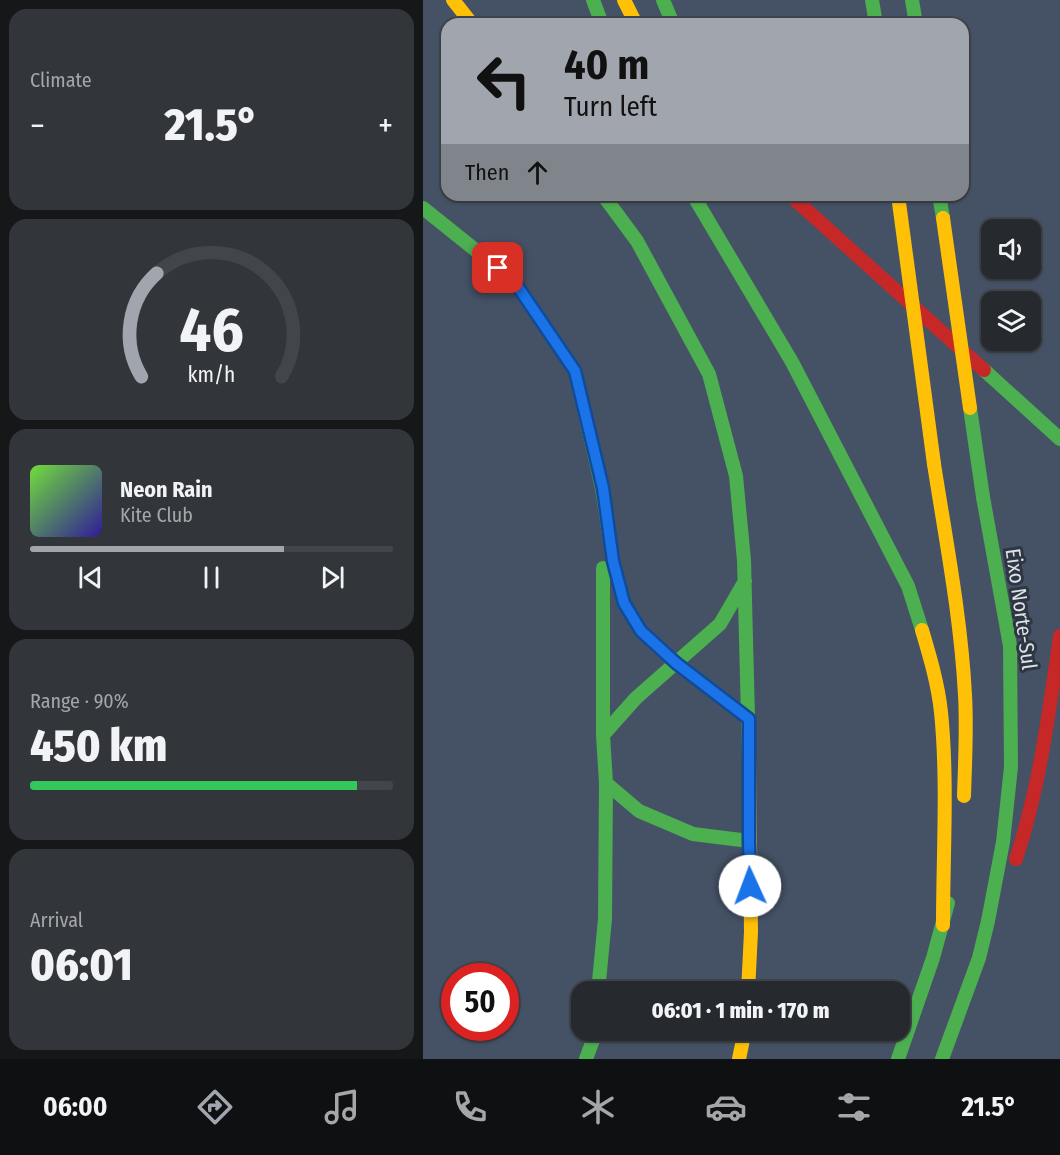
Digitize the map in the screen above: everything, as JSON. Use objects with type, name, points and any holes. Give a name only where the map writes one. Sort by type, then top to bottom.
[{"type":"main road","points":[[453,0],[467,18]]},
{"type":"main road","points":[[593,0],[600,18]]},
{"type":"main road","points":[[624,0],[633,18]]},
{"type":"main road","points":[[663,0],[670,18]]},
{"type":"main road","points":[[872,0],[875,18]]},
{"type":"main road","points":[[912,0],[915,18]]},
{"type":"main road","points":[[607,201],[637,241],[709,374],[736,476],[745,581],[749,719],[751,932],[749,981]]},
{"type":"main road","points":[[697,201],[792,362],[908,586],[931,659],[941,710],[944,774],[943,925]]},
{"type":"main road","points":[[797,201],[1057,436]]},
{"type":"main road","points":[[898,201],[960,635],[966,745],[964,810]]},
{"type":"main road","name":"Eixo Norte-Sul","points":[[940,201],[983,497],[1010,646],[1011,767],[1003,842],[989,921],[979,958],[942,1059]]},
{"type":"main road","points":[[423,208],[514,281],[575,371],[603,488],[613,561],[624,603],[641,631],[676,663],[749,719]]},
{"type":"main road","points":[[599,981],[605,919],[603,488]]},
{"type":"main road","points":[[603,735],[636,698],[720,624],[745,581]]},
{"type":"main road","points":[[989,921],[1025,834],[1038,782],[1060,636]]},
{"type":"main road","points":[[606,783],[639,811],[693,834],[749,841]]},
{"type":"main road","points":[[898,1059],[943,925],[957,863]]},
{"type":"main road","points":[[586,1059],[593,1041]]},
{"type":"main road","points":[[738,1059],[742,1041]]},
{"type":"shaded area","points":[[423,0],[1060,0],[1060,1059],[423,1059]]},
{"type":"traffic: fast","points":[[593,0],[600,18]]},
{"type":"traffic: fast","points":[[663,0],[670,18]]},
{"type":"traffic: fast","points":[[872,0],[875,18]]},
{"type":"traffic: fast","points":[[912,0],[915,18]]},
{"type":"traffic: fast","points":[[607,201],[637,241],[709,374],[736,476],[744,560],[749,757]]},
{"type":"traffic: fast","points":[[697,201],[792,362],[908,586],[922,630]]},
{"type":"traffic: fast","points":[[940,201],[943,218]]},
{"type":"traffic: fast","points":[[423,208],[514,281],[575,371],[602,488],[613,561],[624,603],[641,631],[676,663],[749,719]]},
{"type":"traffic: fast","points":[[984,370],[1060,439]]},
{"type":"traffic: fast","points":[[970,408],[983,497]]},
{"type":"traffic: fast","points":[[942,1059],[979,958],[988,921],[1003,842],[1011,767],[1010,646],[983,497]]},
{"type":"traffic: fast","points":[[603,568],[603,735],[606,783],[639,811],[693,834],[749,841]]},
{"type":"traffic: fast","points":[[603,735],[636,698],[720,624],[745,581]]},
{"type":"traffic: fast","points":[[599,981],[605,919],[606,783]]},
{"type":"traffic: fast","points":[[898,1059],[933,958],[948,903]]},
{"type":"traffic: fast","points":[[586,1059],[593,1041]]},
{"type":"traffic: slow","points":[[453,0],[467,18]]},
{"type":"traffic: slow","points":[[624,0],[633,18]]},
{"type":"traffic: slow","points":[[899,201],[934,464]]},
{"type":"traffic: slow","points":[[943,218],[970,408]]},
{"type":"traffic: slow","points":[[934,464],[953,580],[963,666],[966,720],[964,796]]},
{"type":"traffic: slow","points":[[922,630],[938,691],[943,738],[945,791],[943,925]]},
{"type":"traffic: slow","points":[[749,757],[751,932],[749,981]]},
{"type":"traffic: slow","points":[[739,1059],[743,1041]]},
{"type":"traffic: jam","points":[[797,201],[984,370]]},
{"type":"traffic: jam","points":[[1016,859],[1038,776],[1060,636]]},
{"type":"route","points":[[498,268],[514,281],[575,371],[603,488],[613,561],[624,603],[641,631],[676,663],[749,719],[750,886]]}]
